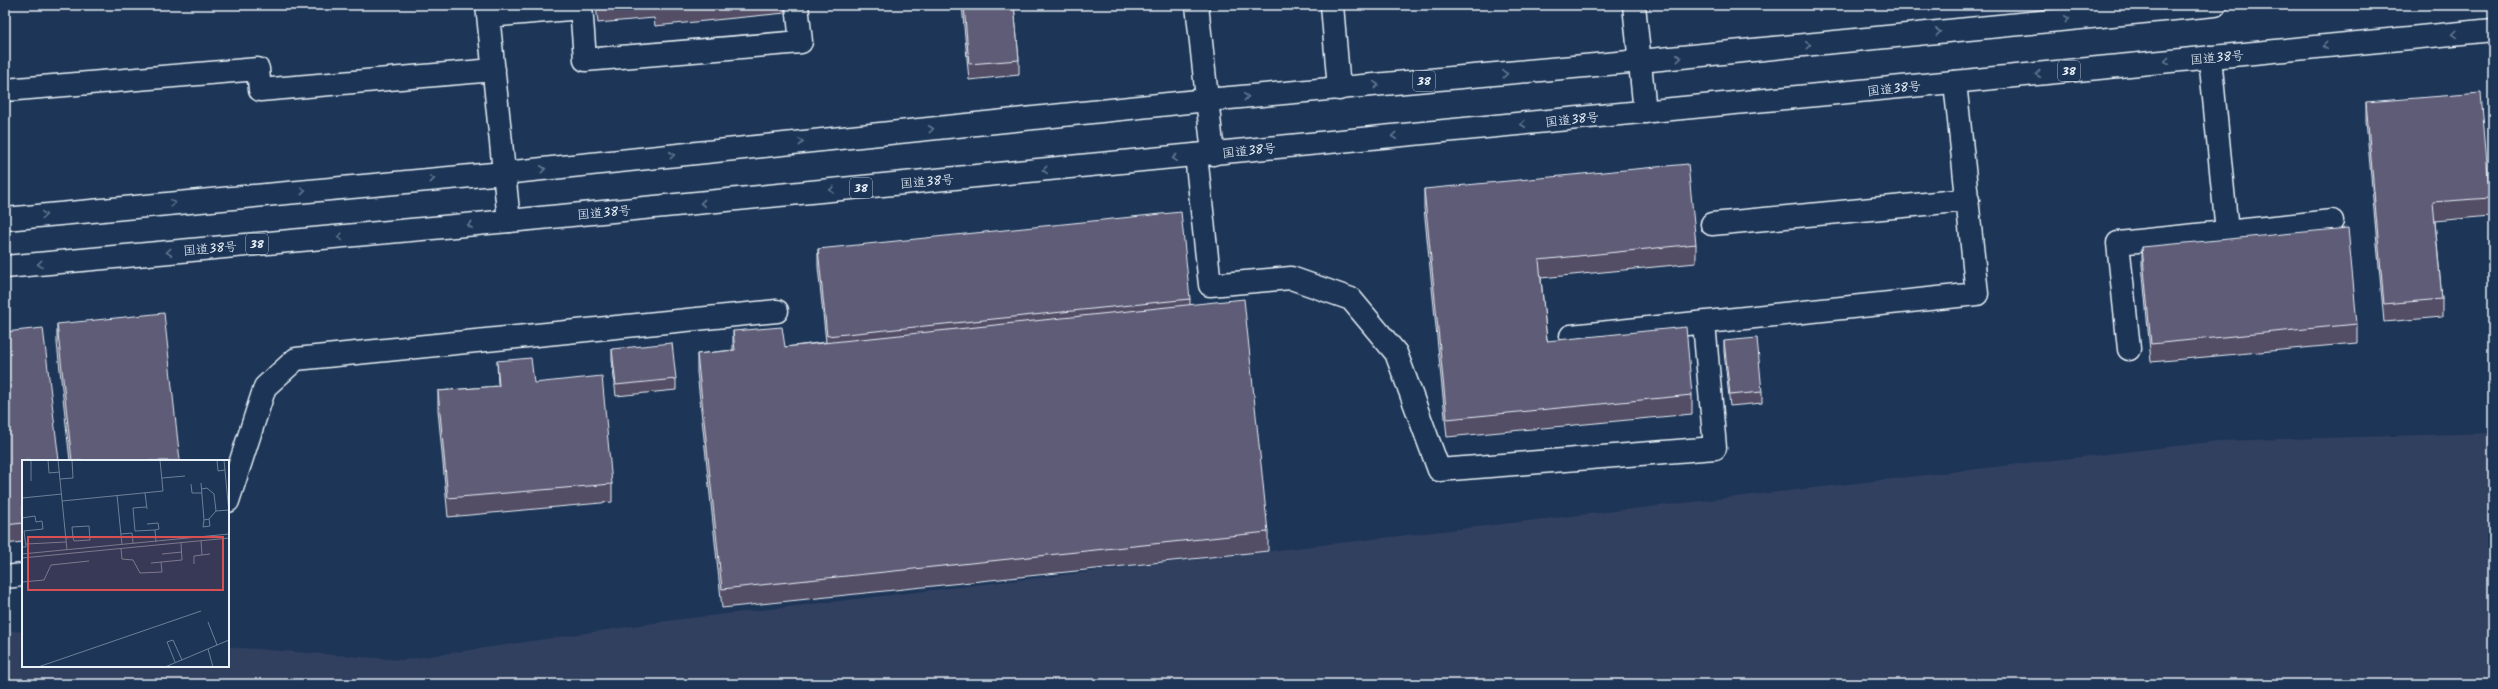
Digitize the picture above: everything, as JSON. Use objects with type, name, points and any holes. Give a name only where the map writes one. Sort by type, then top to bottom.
[{"type":"main road","points":[[509,221],[488,11],[581,6],[585,60],[801,42],[797,5]]},
{"type":"main road","points":[[1197,5],[1207,100],[1204,155],[1210,285],[1291,278],[1351,299],[1396,354],[1439,470],[1715,448],[1704,323]]},
{"type":"main road","points":[[1332,5],[1339,88]]},
{"type":"main road","points":[[1634,5],[1646,112]]},
{"type":"main road","name":"38","points":[[5,219],[504,172],[1207,100],[1640,62],[2214,5]]},
{"type":"main road","name":"国道38号","points":[[5,267],[1204,155],[2493,30]]},
{"type":"main road","points":[[2210,57],[2227,232]]},
{"type":"main road","points":[[5,90],[258,68],[260,90],[494,70]]},
{"type":"main road","points":[[1571,336],[1977,294],[1956,82]]},
{"type":"main road","points":[[1712,224],[1968,200]]},
{"type":"main road","points":[[2129,349],[2118,243],[2332,221]]},
{"type":"main road","points":[[229,499],[265,387],[296,359],[777,311]]},
{"type":"main road","points":[[5,577],[22,575]]},
{"type":"shaded area","points":[[2493,433],[2493,684],[5,684],[5,630],[22,632],[22,667],[229,667],[229,647],[403,660],[674,620],[2219,441]]},
{"type":"building","points":[[654,5],[677,5],[655,7]]},
{"type":"building","points":[[964,5],[1014,5],[1019,60],[969,64]]},
{"type":"building","points":[[2481,93],[2490,198],[2433,202],[2442,299],[2384,304],[2366,102]]},
{"type":"building","points":[[1688,164],[1696,244],[1539,260],[1547,341],[1686,327],[1692,395],[1447,419],[1424,189]]},
{"type":"building","points":[[1181,212],[1190,299],[827,336],[818,249]]},
{"type":"building","points":[[2348,228],[2357,324],[2151,344],[2142,247]]},
{"type":"building","points":[[1244,299],[1268,532],[722,589],[697,354],[735,350],[733,331],[782,327],[785,347]]},
{"type":"building","points":[[164,313],[180,460],[72,460],[57,324]]},
{"type":"building","points":[[43,328],[59,460],[22,460],[22,523],[5,525],[5,332]]},
{"type":"building","points":[[1757,338],[1762,392],[1730,395],[1724,341]]},
{"type":"building","points":[[672,343],[676,379],[616,385],[612,349]]},
{"type":"building","points":[[531,358],[534,383],[602,376],[612,484],[448,498],[438,391],[499,386],[497,361]]}]
